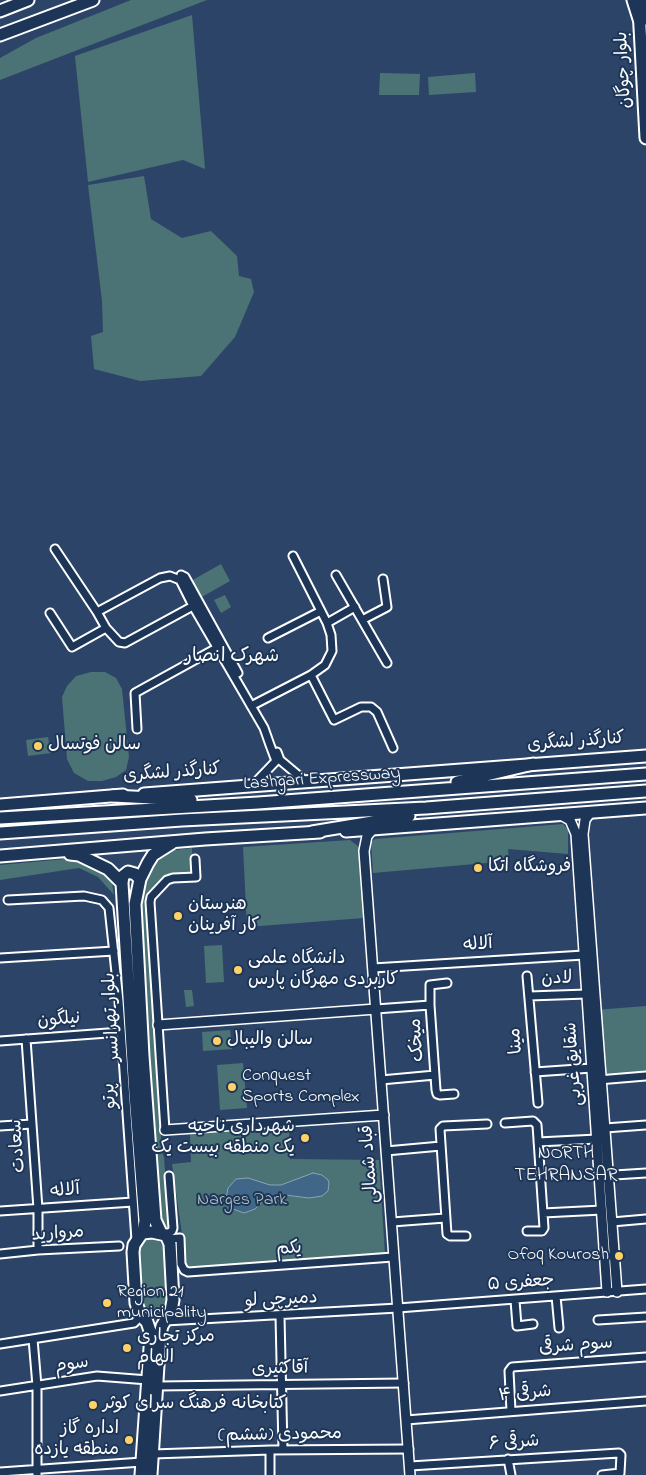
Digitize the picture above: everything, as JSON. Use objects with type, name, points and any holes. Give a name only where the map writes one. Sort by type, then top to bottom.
[{"type":"main road","points":[[0,35],[93,0]]},
{"type":"main road","points":[[634,0],[643,20]]},
{"type":"main road","name":"بلوار چوگان","points":[[638,0],[643,20]]},
{"type":"main road","name":"بلوار چوگان","points":[[644,0],[646,138]]},
{"type":"main road","points":[[0,6],[25,1]]},
{"type":"main road","points":[[0,11],[25,1]]},
{"type":"main road","points":[[0,41],[53,15]]},
{"type":"main road","name":"کنارگذر لشگری","points":[[0,805],[646,756]]},
{"type":"main road","points":[[421,790],[533,764]]},
{"type":"main road","name":"Lashgari Expressway","points":[[0,818],[258,803],[646,774]]},
{"type":"main road","name":"Lashgari Expressway","points":[[0,834],[182,820],[490,804],[646,791]]},
{"type":"main road","points":[[113,796],[258,803]]},
{"type":"main road","points":[[312,832],[490,804]]},
{"type":"main road","points":[[0,856],[646,808]]},
{"type":"main road","name":"بلوار تهرانسر","points":[[165,1321],[173,1303],[170,1247],[156,1220],[142,1056],[135,904],[140,879],[153,855],[174,842]]},
{"type":"main road","points":[[47,852],[79,856],[91,860],[108,869],[122,882]]},
{"type":"main road","points":[[122,882],[123,876],[128,872],[136,874],[140,879]]},
{"type":"main road","name":"بلوار تهرانسر","points":[[122,882],[145,1221],[133,1252],[136,1303],[144,1319]]},
{"type":"main road","points":[[139,1237],[152,1232],[165,1236]]},
{"type":"main road","points":[[144,1319],[156,1323],[165,1321]]},
{"type":"main road","points":[[144,1319],[151,1334],[153,1383],[153,1454],[151,1475]]},
{"type":"main road","points":[[141,1475],[160,1334],[165,1321]]},
{"type":"street","points":[[55,549],[106,628],[119,642],[125,643],[193,606]]},
{"type":"street","points":[[253,705],[325,665],[332,651],[332,635],[293,556]]},
{"type":"street","points":[[336,575],[387,663]]},
{"type":"street","points":[[97,612],[160,578],[170,576],[180,580],[193,606],[220,646]]},
{"type":"street","points":[[180,580],[181,576],[185,577],[253,705],[276,761],[253,786]]},
{"type":"street","points":[[362,620],[387,607],[383,579]]},
{"type":"street","points":[[327,623],[355,607]]},
{"type":"street","points":[[268,638],[321,611]]},
{"type":"street","points":[[50,613],[72,647],[106,628]]},
{"type":"street","points":[[138,728],[135,693],[220,646]]},
{"type":"street","points":[[310,675],[334,720],[361,707],[371,707],[377,712],[393,748]]},
{"type":"street","points":[[253,705],[268,726],[280,760],[306,782]]},
{"type":"street","points":[[580,834],[585,820],[590,813]]},
{"type":"street","points":[[558,814],[570,820],[580,834]]},
{"type":"street","points":[[364,851],[366,836],[373,829]]},
{"type":"street","points":[[348,831],[359,838],[364,851]]},
{"type":"street","name":"شقایق غربی","points":[[580,834],[597,1080],[597,1139],[612,1222],[612,1292]]},
{"type":"street","name":"قباد شمالی","points":[[364,851],[410,1471]]},
{"type":"street","points":[[195,859],[196,877],[167,880],[151,897],[150,902],[165,1130],[384,1115]]},
{"type":"street","name":"پرتو","points":[[8,900],[84,896],[102,900],[109,908],[119,1001],[133,1202],[139,1237]]},
{"type":"street","name":"شقایق غربی","points":[[586,925],[584,955],[592,1068],[597,1080],[605,1128],[602,1210],[612,1292]]},
{"type":"street","points":[[0,958],[114,951]]},
{"type":"street","name":"آلاله","points":[[373,968],[584,955]]},
{"type":"street","name":"مینا","points":[[527,976],[538,1103]]},
{"type":"street","points":[[119,1001],[128,981]]},
{"type":"street","name":"میخک","points":[[448,983],[430,985],[430,1004],[437,1094],[454,1094]]},
{"type":"street","name":"لادن","points":[[529,996],[587,994]]},
{"type":"street","points":[[158,1025],[430,1004]]},
{"type":"street","name":"نیلگون","points":[[0,1041],[121,1032]]},
{"type":"street","name":"سعادت","points":[[26,1039],[38,1209],[38,1250]]},
{"type":"street","points":[[535,1072],[592,1068]]},
{"type":"street","points":[[381,1080],[435,1075]]},
{"type":"street","points":[[597,1080],[646,1076]]},
{"type":"street","points":[[505,1123],[536,1122],[544,1230],[527,1232]]},
{"type":"street","points":[[0,1126],[32,1124]]},
{"type":"street","points":[[466,1236],[448,1236],[441,1127],[487,1124]]},
{"type":"street","points":[[605,1128],[646,1125]]},
{"type":"street","points":[[538,1142],[597,1139]]},
{"type":"street","points":[[386,1151],[441,1146]]},
{"type":"street","points":[[604,1176],[646,1174]]},
{"type":"street","points":[[165,1236],[173,1228],[169,1176]]},
{"type":"street","name":"آلاله","points":[[0,1211],[133,1202]]},
{"type":"street","points":[[543,1212],[602,1210]]},
{"type":"street","points":[[392,1222],[446,1218]]},
{"type":"street","points":[[612,1222],[646,1219]]},
{"type":"street","name":"یکم","points":[[165,1236],[180,1238],[181,1264],[184,1270],[188,1272],[393,1257]]},
{"type":"street","name":"مروارید","points":[[0,1254],[119,1246]]},
{"type":"street","name":"جعفری ۵","points":[[398,1308],[646,1290]]},
{"type":"street","points":[[556,1296],[559,1328]]},
{"type":"street","points":[[515,1300],[518,1326],[533,1324]]},
{"type":"street","name":"دمیرچی لو","points":[[165,1321],[398,1308]]},
{"type":"street","points":[[280,1316],[283,1450]]},
{"type":"street","points":[[598,1320],[646,1317]]},
{"type":"street","points":[[0,1344],[134,1323],[144,1319]]},
{"type":"street","points":[[33,1339],[37,1386],[37,1472]]},
{"type":"street","name":"سوم شرقی","points":[[511,1412],[509,1368],[646,1356]]},
{"type":"street","name":"سوم","points":[[0,1391],[98,1376],[153,1383]]},
{"type":"street","name":"آقاکثیری","points":[[153,1383],[404,1383]]},
{"type":"street","name":"۴ شرقی","points":[[406,1420],[646,1401]]},
{"type":"street","name":"محمودی (ششم)","points":[[153,1454],[270,1450],[408,1449]]},
{"type":"street","points":[[270,1450],[270,1475]]},
{"type":"street","name":"۶ شرقی","points":[[410,1471],[508,1459],[620,1453],[620,1473],[602,1475]]},
{"type":"street","points":[[508,1459],[511,1475]]},
{"type":"street","points":[[0,1472],[37,1472],[142,1462]]},
{"type":"green space","points":[[131,0],[207,0],[0,80],[0,58],[36,38]]},
{"type":"green space","points":[[192,15],[205,169],[183,160],[88,182],[75,56]]},
{"type":"green space","points":[[380,73],[420,74],[419,95],[379,95]]},
{"type":"green space","points":[[475,73],[476,92],[429,95],[428,77]]},
{"type":"green space","points":[[144,176],[151,219],[182,238],[211,231],[237,256],[239,276],[251,279],[254,292],[235,337],[201,376],[140,381],[94,369],[91,336],[103,332],[102,301],[88,185]]},
{"type":"green space","points":[[221,564],[230,581],[200,598],[191,581]]},
{"type":"green space","points":[[225,595],[231,607],[221,613],[214,600]]},
{"type":"green space","points":[[91,672],[105,672],[116,678],[122,689],[129,757],[126,770],[116,777],[102,781],[88,781],[74,773],[67,759],[62,697],[67,686],[76,676]]},
{"type":"green space","name":"سالن فوتسال","points":[[48,737],[51,753],[28,756],[26,740]]},
{"type":"green space","points":[[563,824],[568,830],[568,854],[508,849],[509,861],[373,873],[371,842],[375,839]]},
{"type":"green space","points":[[350,840],[359,847],[364,918],[247,927],[243,847]]},
{"type":"green space","points":[[192,848],[193,876],[172,877],[147,907],[162,1152],[164,1157],[169,1229],[166,1231],[158,1222],[137,898],[151,869],[167,851]]},
{"type":"green space","points":[[65,859],[89,863],[112,882],[114,895],[98,877],[79,868],[0,880],[0,865]]},
{"type":"green space","points":[[222,945],[224,982],[206,983],[204,946]]},
{"type":"green space","points":[[184,990],[192,990],[194,1006],[186,1007]]},
{"type":"green space","points":[[646,1006],[646,1073],[599,1076],[595,1010]]},
{"type":"green space","name":"سالن والیبال","points":[[230,1030],[232,1049],[203,1051],[202,1032]]},
{"type":"green space","name":"Conquest Sports Complex","points":[[243,1063],[247,1108],[220,1110],[217,1065]]},
{"type":"green space","name":"Narges Park","points":[[289,1126],[290,1159],[379,1160],[385,1254],[187,1269],[172,1164],[191,1162],[190,1133]]},
{"type":"green space","points":[[150,1239],[159,1241],[165,1249],[167,1277],[168,1307],[163,1314],[155,1317],[145,1313],[142,1309],[137,1255],[139,1246]]},
{"type":"water","points":[[313,1173],[322,1175],[328,1180],[328,1191],[322,1196],[309,1198],[285,1195],[264,1200],[255,1209],[244,1213],[233,1209],[226,1199],[228,1188],[236,1179],[248,1178],[270,1185],[281,1185]]},
{"type":"place","name":"سالن فوتسال","points":[[38,746]]},
{"type":"place","name":"فروشگاه اتکا","points":[[478,868]]},
{"type":"place","name":"هنرستان کار آفرینان","points":[[178,916]]},
{"type":"place","name":"دانشگاه علمی کاربردی مهرگان پارس","points":[[238,970]]},
{"type":"place","name":"سالن والیبال","points":[[217,1041]]},
{"type":"place","name":"Conquest Sports Complex","points":[[232,1087]]},
{"type":"place","name":"شهرداری ناحیه یک منطقه بیست یک","points":[[305,1138]]},
{"type":"place","name":"Ofoq Kourosh","points":[[619,1256]]},
{"type":"place","name":"Region 21 municipality","points":[[107,1303]]},
{"type":"place","name":"مرکز تجاری الهام","points":[[127,1348]]},
{"type":"place","name":"کتابخانه فرهنگ سرای کوثر","points":[[93,1405]]},
{"type":"place","name":"اداره گاز منطقه یازده","points":[[129,1440]]},
{"type":"district","name":"شهرک انصار","points":[[232,658]]},
{"type":"district","name":"NORTH TEHRANSAR","points":[[566,1166]]}]
